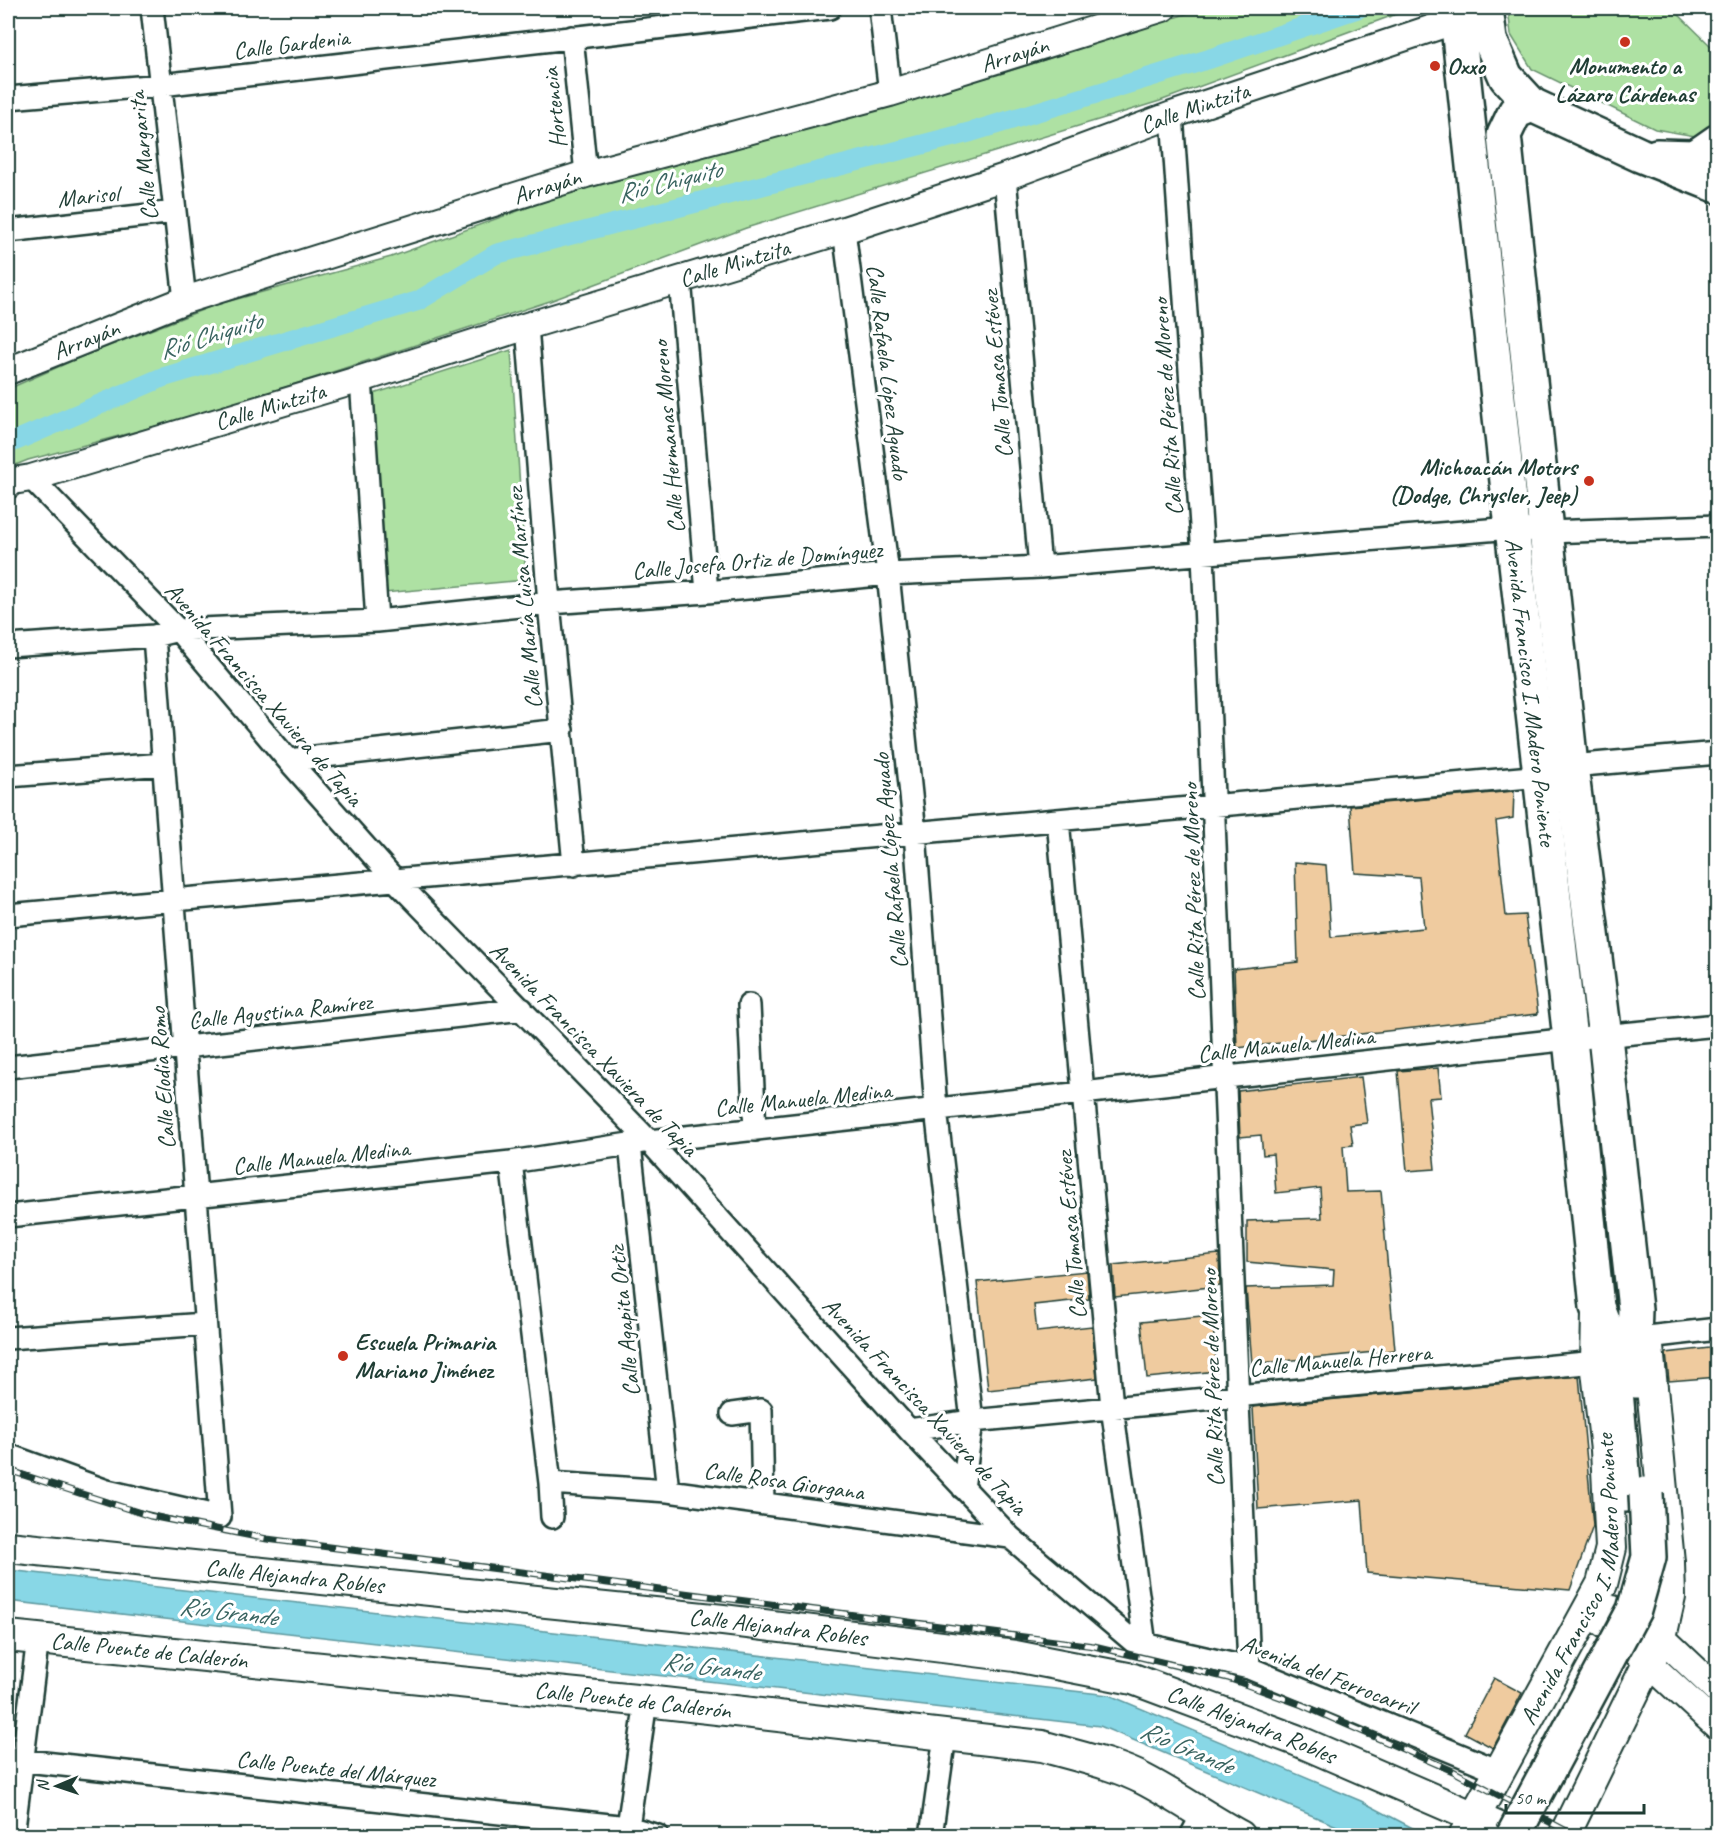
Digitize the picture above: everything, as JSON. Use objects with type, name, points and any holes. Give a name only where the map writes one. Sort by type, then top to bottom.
[{"type":"main road","points":[[1466,12],[1490,40],[1506,76],[1532,105],[1640,155],[1718,186]]},
{"type":"main road","name":"Avenida Francisco I. Madero Poniente","points":[[1466,12],[1512,528],[1570,1039],[1597,1307],[1596,1362],[1606,1450],[1611,1548],[1602,1584],[1499,1771],[1477,1829]]},
{"type":"main road","name":"Avenida Francisco I. Madero Poniente","points":[[1532,105],[1515,112],[1504,135],[1571,766],[1641,1323],[1669,1562],[1670,1597],[1655,1650],[1564,1836]]},
{"type":"main road","points":[[1640,155],[1695,157],[1718,141]]},
{"type":"main road","name":"Avenida Francisco I. Madero Poniente","points":[[1513,1836],[1634,1610],[1649,1557],[1636,1495],[1612,1345],[1597,1307]]},
{"type":"main road","name":"Avenida Francisco I. Madero Poniente","points":[[1477,1829],[1615,1602],[1628,1552],[1636,1495],[1634,1339],[1641,1323]]},
{"type":"main road","name":"Calle Alejandra Robles","points":[[8,1547],[723,1620],[1015,1656],[1133,1679],[1296,1740],[1477,1829],[1518,1836]]},
{"type":"main road","name":"Calle Puente de Calderón","points":[[8,1635],[646,1701],[1042,1746],[1097,1762],[1142,1779],[1197,1825],[1240,1836]]},
{"type":"street","name":"Calle Margarita","points":[[152,8],[185,300]]},
{"type":"street","name":"Calle Gardenia","points":[[8,98],[161,85],[830,8]]},
{"type":"street","points":[[879,8],[890,93]]},
{"type":"street","name":"Arrayán","points":[[8,371],[185,300],[586,174],[890,93],[1163,8]]},
{"type":"street","name":"Calle Mintzita","points":[[19,482],[362,380],[527,326],[844,230],[1005,177],[1172,115],[1466,12]]},
{"type":"street","name":"Hortencia","points":[[572,37],[586,174]]},
{"type":"street","name":"Calle Rita Pérez de Moreno","points":[[1172,115],[1203,554],[1249,1668]]},
{"type":"street","name":"Calle Tomasa Estévez","points":[[1005,177],[1040,567]]},
{"type":"street","name":"Marisol","points":[[8,231],[175,213]]},
{"type":"street","name":"Calle Rafaela López Aguado","points":[[844,230],[888,574],[915,833],[936,1109],[972,1421],[963,1488]]},
{"type":"street","name":"Calle Hermanas Moreno","points":[[680,279],[707,592]]},
{"type":"street","name":"Calle María Luisa Martínez","points":[[527,326],[549,603],[574,865]]},
{"type":"street","points":[[362,380],[377,621]]},
{"type":"street","name":"Avenida Francisca Xaviera de Tapia","points":[[19,482],[178,630],[288,760],[394,879],[522,1009],[639,1143],[1010,1537],[1140,1643]]},
{"type":"street","name":"Calle Josefa Ortiz de Domínguez","points":[[8,646],[154,636],[178,630],[377,621],[549,603],[707,592],[888,574],[1040,567],[1512,528],[1547,532],[1718,526]]},
{"type":"street","name":"Calle Elodia Romo","points":[[8,1455],[107,1491],[220,1517],[154,636]]},
{"type":"street","points":[[288,760],[562,730]]},
{"type":"street","points":[[8,915],[1541,776],[1571,766],[1718,753]]},
{"type":"street","points":[[8,776],[164,764]]},
{"type":"street","name":"Calle Tomasa Estévez","points":[[1058,820],[1112,1407],[1140,1643]]},
{"type":"street","points":[[749,1005],[755,1130]]},
{"type":"street","name":"Calle Agustina Ramírez","points":[[8,1066],[522,1009]]},
{"type":"street","name":"Calle Manuela Medina","points":[[8,1216],[511,1162],[639,1143],[936,1109],[1570,1039],[1718,1025]]},
{"type":"street","name":"Calle Agapita Ortiz","points":[[639,1143],[669,1491]]},
{"type":"street","points":[[511,1162],[550,1483],[552,1517]]},
{"type":"street","points":[[1641,1323],[1718,1329]]},
{"type":"street","points":[[8,1338],[206,1324]]},
{"type":"street","name":"Calle Manuela Herrera","points":[[909,1430],[972,1421],[1112,1407],[1596,1362]]},
{"type":"street","points":[[732,1414],[761,1410],[763,1503]]},
{"type":"street","name":"Calle Rosa Giorgana","points":[[550,1483],[669,1491],[1010,1537]]},
{"type":"street","points":[[1590,1607],[1615,1632],[1655,1650],[1718,1691]]},
{"type":"street","points":[[13,1836],[14,1760],[38,1638]]},
{"type":"street","name":"Avenida del Ferrocarril","points":[[1140,1643],[1249,1668],[1499,1771]]},
{"type":"street","points":[[1655,1650],[1718,1727]]},
{"type":"street","points":[[625,1831],[646,1701]]},
{"type":"street","points":[[931,1836],[945,1736]]},
{"type":"street","name":"Calle Puente del Márquez","points":[[14,1760],[658,1836]]},
{"type":"green space","points":[[1204,8],[1413,8],[1160,101],[746,228],[550,301],[202,414],[28,460],[8,468],[8,389],[83,356],[215,305],[391,257],[573,191],[746,140],[1000,74]]},
{"type":"green space","points":[[1508,8],[1672,8],[1717,52],[1717,123],[1695,136],[1655,129],[1532,69],[1511,35]]},
{"type":"green space","points":[[511,350],[526,580],[384,593],[370,395]]},
{"type":"water","name":"Río Grande","points":[[8,1570],[1109,1695],[1361,1801],[1426,1835],[1358,1835],[1100,1726],[8,1601]]},
{"type":"building","points":[[1514,791],[1513,818],[1496,821],[1506,916],[1525,915],[1538,1014],[1237,1048],[1234,969],[1298,962],[1295,862],[1326,865],[1331,937],[1424,928],[1419,877],[1355,873],[1350,806]]},
{"type":"building","points":[[1438,1068],[1441,1097],[1428,1098],[1435,1169],[1407,1171],[1398,1071]]},
{"type":"building","points":[[1361,1077],[1367,1123],[1350,1125],[1353,1145],[1343,1146],[1346,1192],[1381,1191],[1395,1350],[1252,1364],[1246,1288],[1333,1285],[1334,1270],[1247,1262],[1247,1221],[1322,1218],[1320,1188],[1276,1193],[1273,1154],[1263,1155],[1261,1135],[1240,1137],[1238,1091]]},
{"type":"building","points":[[1219,1254],[1220,1286],[1115,1297],[1113,1265]]},
{"type":"building","points":[[1087,1271],[1089,1299],[1034,1305],[1037,1332],[1092,1326],[1097,1378],[988,1390],[977,1282]]},
{"type":"building","points":[[1212,1315],[1217,1371],[1147,1378],[1141,1322]]},
{"type":"building","points":[[1718,1347],[1718,1377],[1669,1381],[1666,1353]]},
{"type":"building","points":[[1579,1376],[1593,1526],[1570,1590],[1367,1573],[1362,1500],[1258,1509],[1253,1407]]},
{"type":"building","points":[[1494,1678],[1522,1693],[1493,1748],[1465,1733]]},
{"type":"waterway","name":"Rió Chiquito","points":[[8,444],[161,378],[418,301],[496,254],[971,132],[1209,59],[1359,8]]},
{"type":"railway","points":[[8,1470],[150,1516],[267,1539],[1094,1646],[1228,1678],[1302,1705],[1453,1771],[1576,1836]]},
{"type":"place","name":"Monumento a Lázaro Cárdenas","points":[[1625,42]]},
{"type":"place","name":"Oxxo","points":[[1435,66]]},
{"type":"place","name":"Michoacán Motors (Dodge, Chrysler, Jeep)","points":[[1589,481]]},
{"type":"place","name":"Escuela Primaria Mariano Jiménez","points":[[343,1356]]}]
